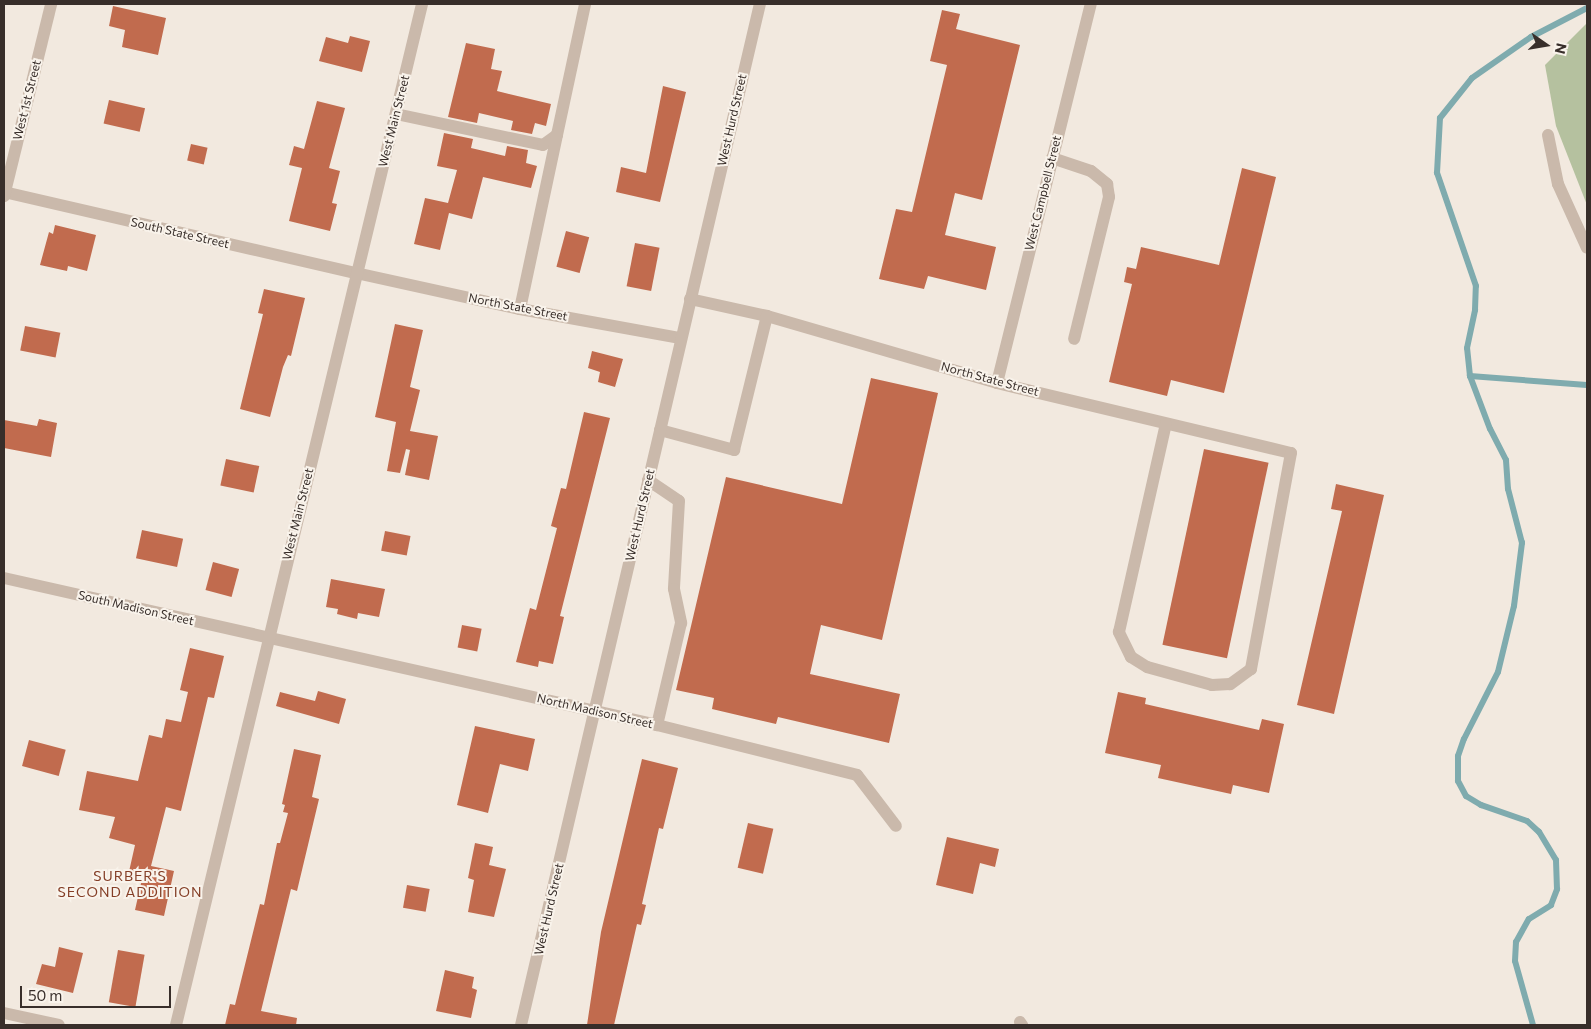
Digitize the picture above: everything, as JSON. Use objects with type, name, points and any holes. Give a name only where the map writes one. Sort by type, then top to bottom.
[{"type":"street","name":"West 1st Street","points":[[4,193],[50,4]]},
{"type":"street","name":"West Main Street","points":[[176,1025],[422,4]]},
{"type":"street","points":[[520,309],[585,4]]},
{"type":"street","name":"West Hurd Street","points":[[521,1025],[596,712],[680,338],[760,4]]},
{"type":"street","name":"West Campbell Street","points":[[997,383],[1091,4]]},
{"type":"street","points":[[396,114],[543,145],[557,135]]},
{"type":"street","points":[[1548,135],[1558,184],[1587,248]]},
{"type":"street","points":[[1052,158],[1091,171],[1107,184],[1109,197],[1074,340]]},
{"type":"street","name":"South State Street","points":[[4,193],[356,274]]},
{"type":"street","name":"North State Street","points":[[356,274],[520,309],[680,338]]},
{"type":"street","name":"North State Street","points":[[690,299],[767,316],[997,383],[1291,453],[1251,670],[1230,684],[1212,685],[1147,667],[1131,657],[1119,632],[1166,424]]},
{"type":"street","points":[[660,430],[734,450],[767,316]]},
{"type":"street","points":[[648,480],[679,501],[674,589],[681,623],[657,725]]},
{"type":"street","name":"South Madison Street","points":[[4,578],[269,637]]},
{"type":"street","name":"North Madison Street","points":[[269,637],[657,725],[857,776],[896,826]]},
{"type":"street","points":[[4,1013],[59,1025]]},
{"type":"green space","points":[[1587,23],[1587,205],[1556,126],[1545,65]]},
{"type":"building","points":[[113,6],[166,18],[158,55],[122,47],[125,30],[109,26]]},
{"type":"building","points":[[942,10],[960,14],[956,29],[1020,45],[982,200],[955,193],[945,235],[996,247],[986,290],[928,276],[924,289],[879,279],[896,209],[912,212],[947,65],[930,61]]},
{"type":"building","points":[[350,36],[370,41],[362,72],[319,61],[326,37],[348,43]]},
{"type":"building","points":[[466,43],[495,49],[491,69],[502,71],[497,91],[551,104],[546,126],[535,123],[532,134],[511,130],[513,121],[479,113],[477,123],[448,117]]},
{"type":"building","points":[[663,86],[686,92],[660,202],[616,192],[621,167],[646,173]]},
{"type":"building","points":[[109,100],[145,108],[140,132],[104,123]]},
{"type":"building","points":[[317,101],[345,108],[329,168],[340,171],[332,203],[337,204],[330,231],[289,221],[302,168],[289,165],[294,146],[304,149]]},
{"type":"building","points":[[444,133],[473,139],[471,148],[505,156],[507,146],[528,150],[526,163],[537,166],[531,188],[483,177],[472,219],[449,213],[440,250],[414,244],[425,198],[448,203],[457,170],[437,166]]},
{"type":"building","points":[[191,144],[208,148],[204,164],[187,161]]},
{"type":"building","points":[[1242,168],[1276,177],[1224,393],[1171,380],[1167,396],[1109,382],[1132,284],[1124,282],[1127,267],[1136,269],[1141,247],[1219,265]]},
{"type":"building","points":[[55,225],[96,235],[87,271],[68,266],[67,271],[40,265],[49,232],[53,234]]},
{"type":"building","points":[[566,231],[589,237],[580,273],[556,267]]},
{"type":"building","points":[[635,243],[660,248],[651,291],[627,286]]},
{"type":"building","points":[[264,289],[305,298],[291,356],[288,355],[283,367],[270,417],[240,409],[263,314],[258,313]]},
{"type":"building","points":[[395,324],[423,330],[410,387],[420,390],[410,431],[438,436],[429,480],[405,475],[410,450],[406,449],[400,473],[387,471],[396,422],[375,417]]},
{"type":"building","points":[[25,326],[60,333],[56,357],[20,351]]},
{"type":"building","points":[[592,351],[623,359],[615,387],[598,382],[600,372],[588,368]]},
{"type":"building","points":[[871,378],[938,393],[882,640],[821,625],[810,674],[900,694],[889,743],[778,717],[776,724],[712,709],[714,698],[676,690],[726,477],[842,504]]},
{"type":"building","points":[[584,412],[610,418],[560,616],[564,617],[553,664],[539,661],[538,667],[516,662],[530,608],[536,610],[557,528],[551,526],[561,488],[566,489]]},
{"type":"building","points":[[39,419],[57,423],[51,457],[4,448],[4,420],[37,426]]},
{"type":"building","points":[[1204,449],[1269,463],[1227,658],[1162,645]]},
{"type":"building","points":[[226,459],[259,466],[254,492],[220,485]]},
{"type":"building","points":[[1336,484],[1384,495],[1334,714],[1297,705],[1342,511],[1331,509]]},
{"type":"building","points":[[142,530],[183,539],[177,567],[136,558]]},
{"type":"building","points":[[385,531],[411,536],[407,556],[381,551]]},
{"type":"building","points":[[213,562],[239,569],[232,597],[205,590]]},
{"type":"building","points":[[331,579],[385,589],[379,617],[358,613],[357,619],[337,614],[338,609],[326,607]]},
{"type":"building","points":[[462,625],[482,629],[477,651],[458,648]]},
{"type":"building","points":[[190,648],[224,656],[214,698],[208,697],[181,811],[166,807],[151,866],[174,871],[164,916],[135,910],[142,879],[128,876],[135,845],[109,838],[115,817],[79,810],[87,771],[138,781],[149,735],[162,738],[166,719],[181,722],[188,692],[180,690]]},
{"type":"building","points":[[318,691],[346,699],[339,724],[276,706],[280,692],[315,701]]},
{"type":"building","points":[[1118,692],[1146,698],[1145,704],[1259,730],[1262,719],[1284,724],[1269,793],[1233,785],[1231,794],[1158,778],[1161,765],[1105,753]]},
{"type":"building","points":[[475,726],[535,739],[528,771],[500,764],[488,813],[457,805]]},
{"type":"building","points":[[29,740],[66,750],[59,776],[22,766]]},
{"type":"building","points":[[294,749],[321,755],[312,797],[319,799],[297,891],[291,889],[261,1011],[297,1018],[296,1025],[225,1025],[230,1004],[235,1005],[260,904],[264,905],[277,843],[280,843],[288,813],[283,812],[285,805],[282,804]]},
{"type":"building","points":[[642,759],[678,768],[663,829],[659,828],[642,904],[646,905],[641,925],[637,924],[614,1025],[587,1025],[601,932]]},
{"type":"building","points":[[748,823],[773,829],[763,874],[738,868]]},
{"type":"building","points":[[947,837],[999,849],[995,867],[980,863],[973,894],[936,885]]},
{"type":"building","points":[[475,843],[493,847],[489,865],[506,869],[494,917],[468,912],[474,880],[468,878]]},
{"type":"building","points":[[407,885],[430,889],[426,912],[403,908]]},
{"type":"building","points":[[59,947],[83,953],[73,993],[36,984],[42,964],[55,967]]},
{"type":"building","points":[[118,950],[145,955],[135,1007],[109,1002]]},
{"type":"building","points":[[445,970],[474,977],[472,988],[477,990],[471,1018],[436,1011]]},
{"type":"waterway","points":[[1533,1025],[1515,961],[1516,942],[1529,919],[1551,905],[1557,889],[1556,860],[1539,832],[1527,821],[1481,805],[1466,796],[1458,781],[1458,756],[1464,739],[1498,672],[1514,606],[1522,543],[1508,489],[1506,460],[1490,429],[1470,376],[1467,348],[1475,310],[1476,286],[1437,173],[1440,118],[1472,78],[1531,37],[1587,8]]},
{"type":"waterway","points":[[1470,376],[1587,385]]},
{"type":"district","name":"SURBER'S SECOND ADDITION","points":[[130,884]]}]
